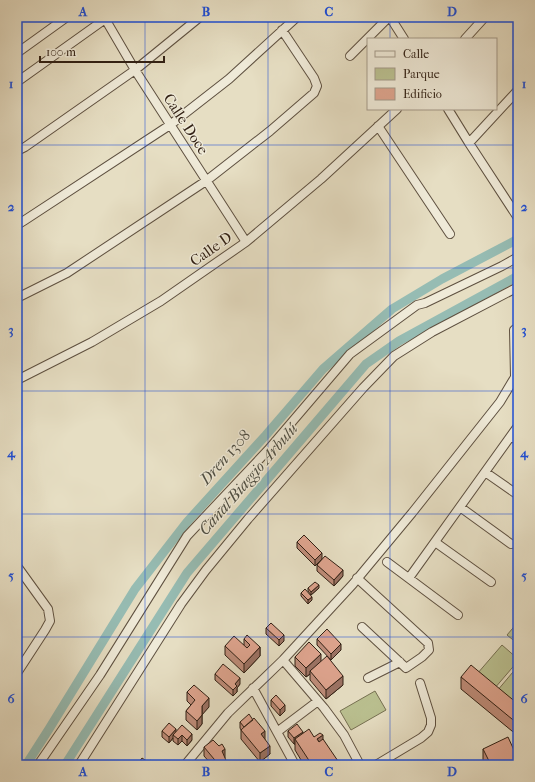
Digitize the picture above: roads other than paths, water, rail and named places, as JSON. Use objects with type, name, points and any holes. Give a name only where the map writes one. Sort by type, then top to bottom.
[{"type":"street","points":[[17,53],[67,17]]},
{"type":"street","points":[[17,151],[25,147],[135,70],[200,17]]},
{"type":"street","points":[[17,225],[170,125],[229,79],[296,17]]},
{"type":"street","points":[[368,38],[389,17],[403,38]]},
{"type":"street","points":[[466,38],[485,17]]},
{"type":"street","points":[[17,82],[106,18]]},
{"type":"street","name":"Calle Doce","points":[[106,18],[135,70],[246,242]]},
{"type":"street","points":[[17,298],[67,273],[206,181],[270,131],[314,93],[317,86],[314,78],[282,30]]},
{"type":"street","points":[[350,56],[367,39]]},
{"type":"street","points":[[469,143],[517,94]]},
{"type":"street","name":"Calle D","points":[[17,380],[92,342],[155,305],[246,242],[321,179],[396,110]]},
{"type":"street","points":[[449,110],[518,218]]},
{"type":"street","points":[[378,126],[450,234]]},
{"type":"street","points":[[38,765],[100,675],[187,536],[268,450],[350,354],[417,305],[425,303],[518,257]]},
{"type":"street","points":[[79,765],[181,604],[206,570],[248,519],[363,388],[394,356],[432,332],[518,287]]},
{"type":"street","points":[[190,763],[228,713],[283,660],[358,578],[412,513],[500,402],[515,377],[514,330],[518,326]]},
{"type":"street","points":[[409,578],[518,426]]},
{"type":"street","points":[[511,436],[518,441]]},
{"type":"street","points":[[485,472],[518,495]]},
{"type":"street","points":[[460,507],[511,544]]},
{"type":"street","points":[[435,542],[491,582]]},
{"type":"street","points":[[387,562],[458,616]]},
{"type":"street","points":[[17,566],[48,609],[50,621],[17,673]]},
{"type":"street","points":[[358,578],[428,643],[429,650],[406,668],[362,627]]},
{"type":"street","points":[[283,660],[318,701],[344,735],[360,765]]},
{"type":"street","points":[[368,678],[400,662]]},
{"type":"street","points":[[376,765],[421,738],[428,732],[431,724],[431,718],[420,683]]},
{"type":"street","points":[[253,688],[295,765]]},
{"type":"street","points":[[277,732],[318,701]]},
{"type":"waterway","name":"Dren 1308","points":[[26,765],[135,589],[187,522],[266,435],[323,369],[392,309],[442,279],[518,239]]},
{"type":"waterway","name":"Canal Biaggio Arbulú","points":[[65,765],[187,573],[366,364],[399,341],[518,276]]}]
